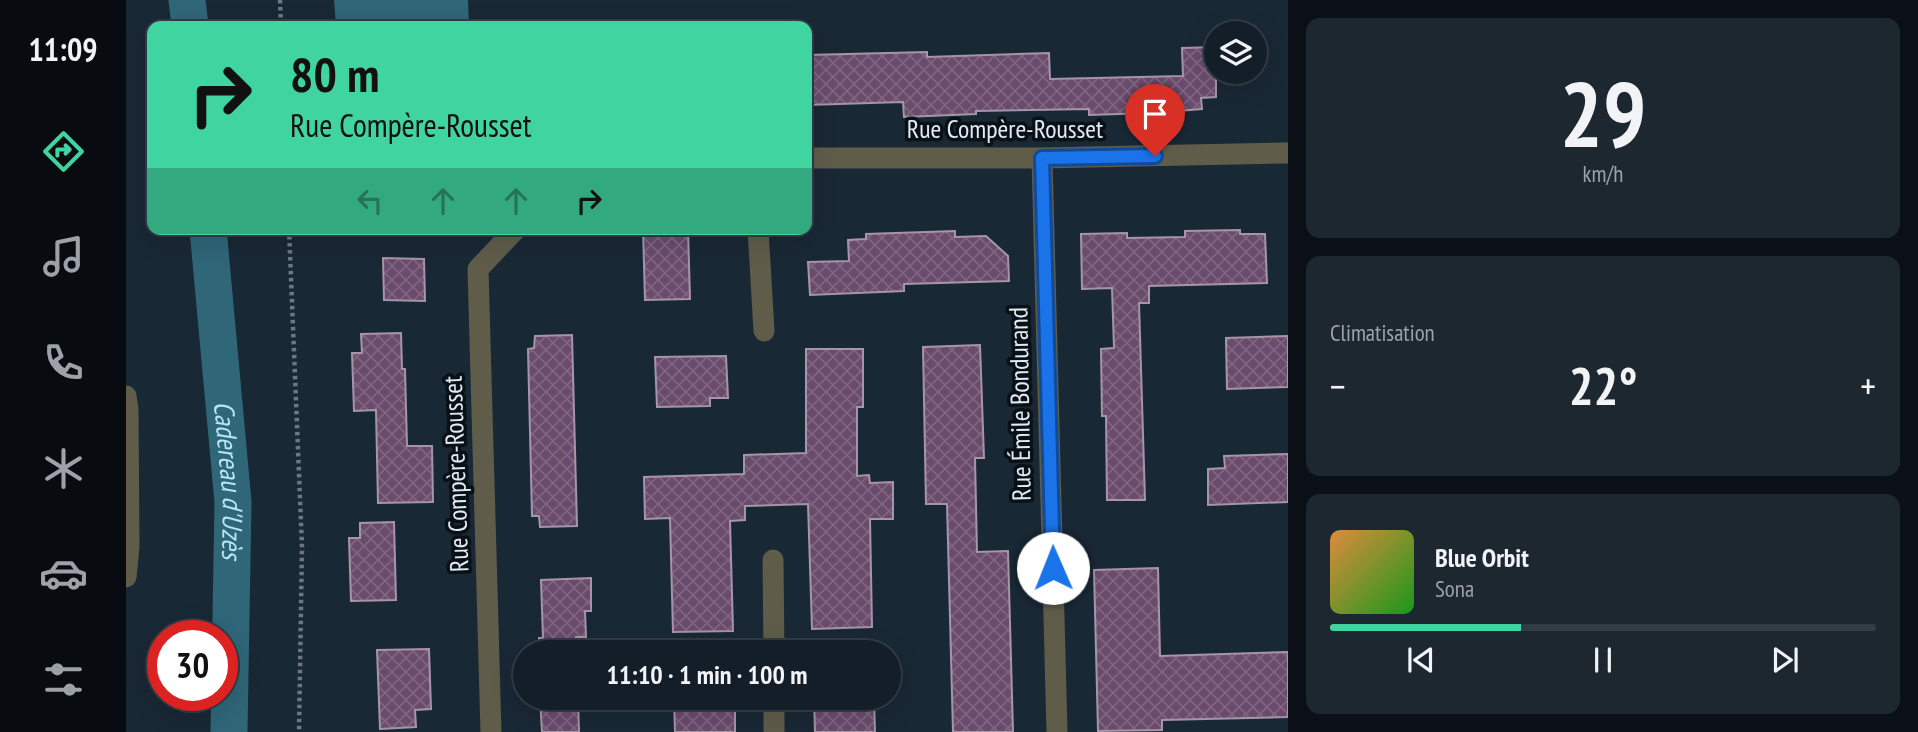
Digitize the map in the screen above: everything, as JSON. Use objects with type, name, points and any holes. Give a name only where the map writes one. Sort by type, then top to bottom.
[{"type":"street","name":"Rue Compère-Rousset","points":[[812,158],[1042,158],[1288,153]]},
{"type":"street","name":"Rue Émile Bondurand","points":[[1042,158],[1057,732]]},
{"type":"street","name":"Rue Compère-Rousset","points":[[491,732],[478,269],[510,235]]},
{"type":"street","points":[[758,235],[764,331]]},
{"type":"street","points":[[126,396],[129,546],[126,577]]},
{"type":"street","points":[[773,560],[774,640]]},
{"type":"street","points":[[774,710],[774,732]]},
{"type":"path","points":[[280,0],[281,21]]},
{"type":"path","points":[[289,235],[302,547],[299,732]]},
{"type":"water","points":[[334,0],[468,0],[469,21],[336,21]]},
{"type":"building","points":[[1204,47],[1204,84],[1216,84],[1216,97],[1201,98],[1202,109],[1089,115],[1089,109],[976,111],[976,114],[904,117],[903,102],[812,105],[812,55],[927,52],[927,57],[1049,53],[1050,79],[1183,76],[1182,48]]},
{"type":"building","points":[[1240,230],[1240,234],[1265,234],[1267,283],[1149,286],[1149,303],[1139,303],[1145,500],[1107,500],[1106,416],[1102,416],[1101,349],[1114,348],[1112,288],[1082,289],[1081,234],[1127,233],[1127,238],[1185,237],[1185,231]]},
{"type":"building","points":[[955,231],[955,237],[986,236],[1008,256],[1009,281],[904,284],[904,291],[810,295],[808,262],[849,261],[848,240],[866,239],[866,234]]},
{"type":"building","points":[[643,235],[688,235],[690,299],[645,300]]},
{"type":"building","points":[[383,258],[424,259],[425,301],[384,300]]},
{"type":"building","points":[[401,333],[407,446],[432,446],[433,502],[378,503],[376,410],[354,411],[352,353],[362,353],[361,334]]},
{"type":"building","points":[[572,335],[577,526],[540,527],[539,516],[532,516],[528,349],[534,348],[535,336]]},
{"type":"building","points":[[1288,336],[1288,387],[1227,389],[1226,338]]},
{"type":"building","points":[[980,345],[984,458],[975,458],[977,552],[1008,551],[1013,732],[953,732],[947,504],[926,504],[923,347]]},
{"type":"building","points":[[806,349],[863,349],[863,407],[857,407],[857,476],[869,475],[870,483],[893,482],[893,519],[870,519],[872,627],[812,629],[808,504],[745,506],[745,520],[730,521],[733,631],[673,632],[670,518],[645,519],[644,477],[744,474],[744,455],[806,453]]},
{"type":"building","points":[[726,356],[728,398],[710,398],[710,406],[657,407],[655,357]]},
{"type":"building","points":[[1288,454],[1288,502],[1208,505],[1208,469],[1225,468],[1224,456]]},
{"type":"building","points":[[394,522],[396,600],[351,601],[349,538],[360,538],[360,523]]},
{"type":"building","points":[[1158,568],[1160,656],[1288,652],[1288,717],[1162,720],[1162,730],[1098,731],[1094,570]]},
{"type":"building","points":[[591,578],[591,611],[585,611],[586,637],[576,637],[576,640],[539,640],[543,638],[541,580]]},
{"type":"building","points":[[429,649],[431,709],[415,710],[416,727],[380,729],[377,650]]},
{"type":"building","points":[[541,710],[578,710],[579,732],[542,732]]},
{"type":"building","points":[[674,710],[735,710],[735,732],[675,732]]},
{"type":"building","points":[[814,710],[874,710],[875,732],[815,732]]},
{"type":"waterway","name":"Cadereau d'Uzès","points":[[187,0],[189,21]]},
{"type":"waterway","name":"Cadereau d'Uzès","points":[[209,235],[233,502],[229,732]]},
{"type":"route","points":[[1053,568],[1042,158],[1155,156]]}]
